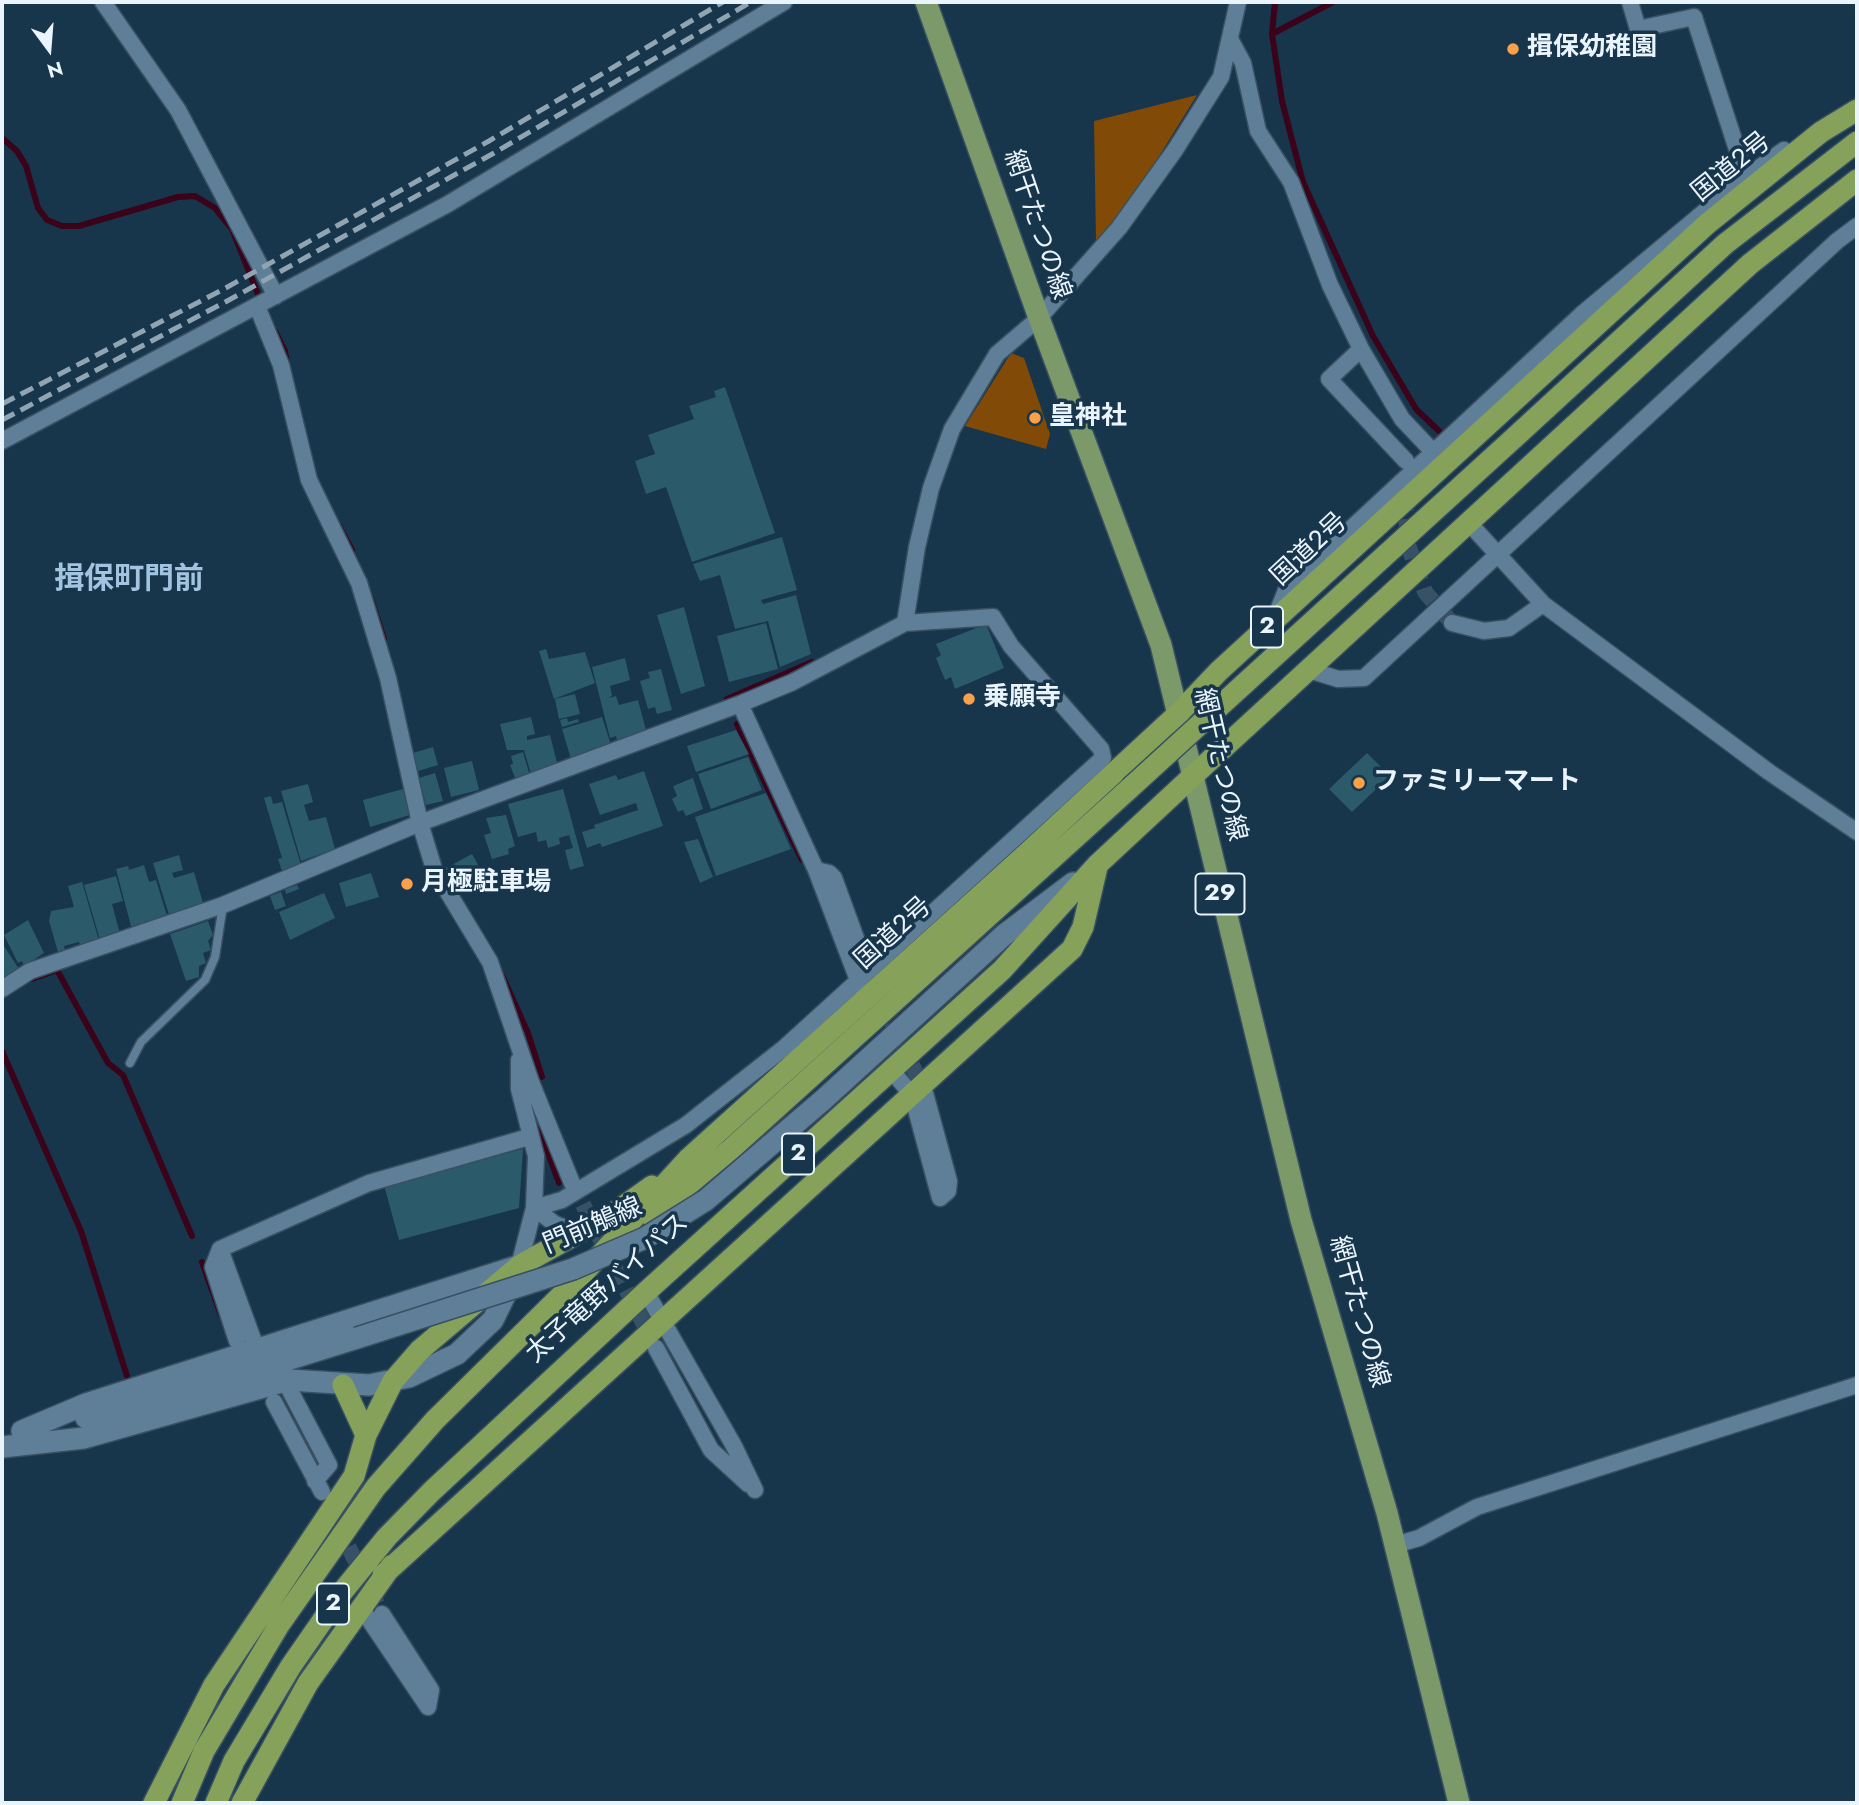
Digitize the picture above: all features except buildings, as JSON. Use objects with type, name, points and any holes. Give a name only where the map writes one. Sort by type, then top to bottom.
[{"type":"highway","name":"国道2号","points":[[688,1159],[792,1052],[1013,853],[1179,713],[1440,458],[1707,223],[1821,132],[1857,110]]},
{"type":"highway","name":"2","points":[[580,1277],[730,1149],[1725,244],[1857,142]]},
{"type":"highway","name":"2","points":[[1097,865],[1750,264],[1857,180]]},
{"type":"highway","name":"太子竜野バイパス","points":[[216,1803],[234,1761],[290,1666],[343,1591],[387,1536],[491,1435],[646,1292],[1002,970],[1097,865]]},
{"type":"highway","points":[[383,1575],[918,1094],[1072,949],[1083,927],[1097,865]]},
{"type":"highway","name":"太子竜野バイパス","points":[[182,1803],[204,1751],[279,1625],[376,1487],[444,1410],[580,1277],[688,1159]]},
{"type":"highway","points":[[154,1803],[214,1685],[354,1476],[366,1435],[393,1381],[420,1350],[519,1266],[614,1213],[688,1159]]},
{"type":"highway","points":[[343,1385],[366,1435]]},
{"type":"highway","points":[[242,1803],[308,1683],[360,1606],[491,1435]]},
{"type":"main road","name":"網干たつの線","points":[[926,2],[1039,318],[1161,645],[1195,774],[1204,830],[1301,1220],[1395,1545],[1459,1803]]},
{"type":"main road","name":"門前鵤線","points":[[12,1434],[188,1391],[573,1269],[645,1238],[706,1200],[823,1100],[1004,935],[1097,865]]},
{"type":"main road","points":[[12,1434],[86,1404],[519,1266]]},
{"type":"main road","points":[[2,1447],[84,1438],[285,1381],[343,1385],[393,1381]]},
{"type":"street","points":[[103,2],[178,110],[276,296]]},
{"type":"street","points":[[2,441],[448,204],[784,2]]},
{"type":"street","points":[[905,623],[923,523],[952,429],[997,354],[1039,318],[1119,228],[1175,150],[1222,78],[1238,2]]},
{"type":"street","points":[[1630,2],[1638,29],[1694,17],[1746,177]]},
{"type":"street","points":[[1230,39],[1243,63],[1258,131],[1291,182],[1330,285],[1361,349],[1402,419],[1440,458],[1582,314],[1746,177],[1857,99]]},
{"type":"street","points":[[1309,670],[1338,679],[1364,678],[1857,226]]},
{"type":"street","points":[[257,306],[281,365],[309,480],[359,583],[388,678],[420,822],[434,869],[490,962],[519,1047],[572,1183]]},
{"type":"street","points":[[1361,349],[1329,379],[1406,461]]},
{"type":"street","points":[[1469,523],[1544,604],[1713,732],[1857,832]]},
{"type":"street","points":[[1451,623],[1484,631],[1509,628],[1544,604]]},
{"type":"street","points":[[2,989],[30,971],[223,905],[420,822],[740,704],[793,682],[905,623],[993,617],[1011,646],[1101,749],[1103,758],[1013,853]]},
{"type":"street","points":[[740,704],[816,870],[862,989]]},
{"type":"street","points":[[816,870],[829,873],[834,878],[865,963]]},
{"type":"street","points":[[519,1047],[519,1089],[529,1137],[536,1156],[534,1208],[519,1266]]},
{"type":"street","points":[[534,1208],[562,1200],[685,1125],[792,1052]]},
{"type":"street","points":[[891,1070],[918,1094],[949,1181],[948,1191],[940,1198],[918,1094]]},
{"type":"street","points":[[237,1341],[213,1267],[220,1249],[369,1183],[529,1137]]},
{"type":"street","points":[[534,1208],[555,1224],[578,1233]]},
{"type":"street","points":[[220,1249],[257,1350]]},
{"type":"street","points":[[646,1292],[734,1446],[755,1490],[711,1450],[656,1348]]},
{"type":"street","points":[[274,1402],[319,1486],[329,1465],[285,1381]]},
{"type":"street","points":[[1395,1545],[1419,1538],[1477,1507],[1857,1385]]},
{"type":"street","points":[[360,1606],[428,1707],[431,1690],[382,1614]]},
{"type":"lane","points":[[130,1063],[141,1042],[205,980],[215,957],[223,905]]},
{"type":"shaded area","points":[[1197,95],[1124,213],[1096,242],[1094,121]]},
{"type":"shaded area","points":[[1011,353],[1024,358],[1050,434],[1046,449],[965,426]]},
{"type":"waterway","points":[[1275,2],[1272,34],[1282,101],[1303,182],[1373,336],[1416,409],[1442,434]]},
{"type":"waterway","points":[[1272,34],[1333,2]]},
{"type":"waterway","points":[[2,138],[17,151],[26,166],[38,208],[47,220],[62,226],[79,226],[178,197],[195,196],[215,208],[232,229],[261,302]]},
{"type":"waterway","points":[[275,331],[285,351],[287,363]]},
{"type":"waterway","points":[[339,526],[352,550]]},
{"type":"waterway","points":[[370,596],[384,639]]},
{"type":"waterway","points":[[728,702],[727,699],[812,662]]},
{"type":"waterway","points":[[737,724],[802,860]]},
{"type":"waterway","points":[[32,979],[57,970],[108,1063],[123,1075],[192,1236]]},
{"type":"waterway","points":[[502,975],[528,1033],[542,1077]]},
{"type":"waterway","points":[[2,1051],[81,1231],[127,1376]]},
{"type":"waterway","points":[[531,1106],[559,1183]]},
{"type":"waterway","points":[[202,1262],[221,1315]]},
{"type":"tunnel","points":[[1405,495],[1408,545],[1425,592],[1452,623]]},
{"type":"tunnel","points":[[882,1000],[925,1093]]},
{"type":"tunnel","points":[[572,1183],[653,1342]]},
{"type":"tunnel","points":[[327,1504],[382,1614]]},
{"type":"railway","points":[[2,404],[222,290],[489,141],[723,2]]},
{"type":"railway","points":[[2,420],[229,300],[494,153],[751,2]]},
{"type":"place","name":"揖保幼稚園","points":[[1513,49]]},
{"type":"place","name":"皇神社","points":[[1035,418]]},
{"type":"place","name":"乗願寺","points":[[969,699]]},
{"type":"place","name":"ファミリーマート","points":[[1359,783]]},
{"type":"place","name":"月極駐車場","points":[[407,884]]},
{"type":"district","name":"揖保町門前","points":[[129,581]]}]
